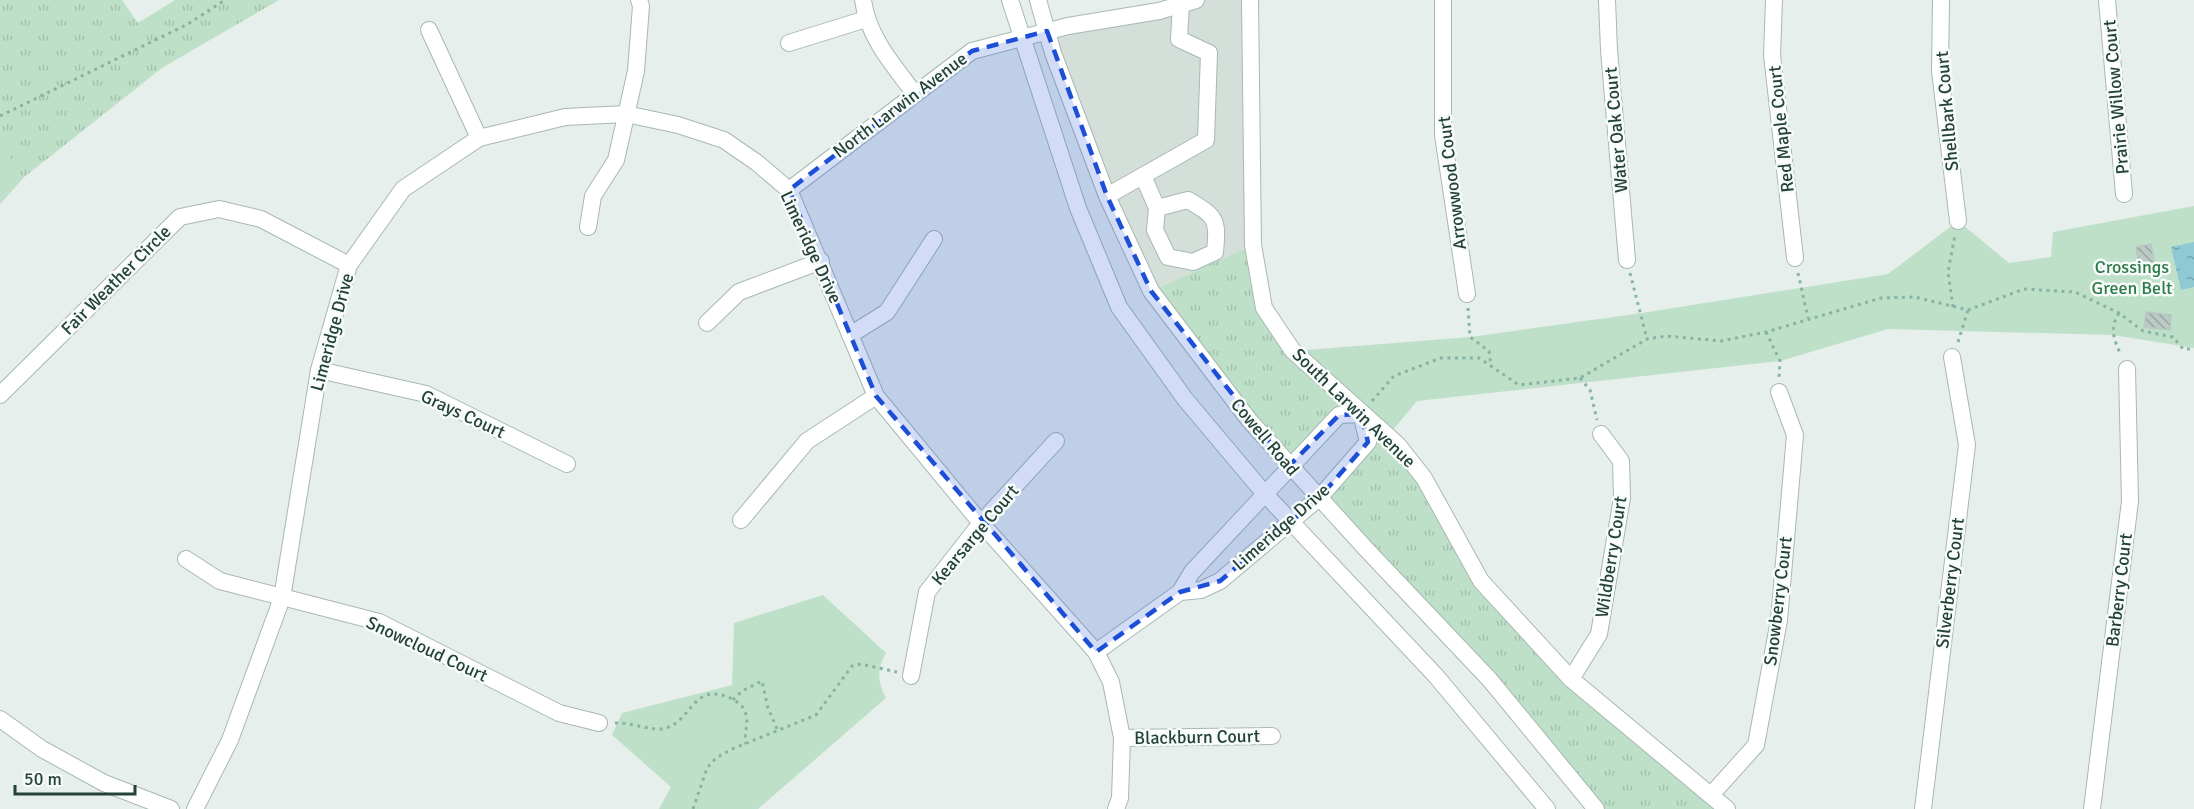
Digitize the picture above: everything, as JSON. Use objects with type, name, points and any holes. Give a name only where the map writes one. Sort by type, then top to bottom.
[{"type":"street","points":[[588,227],[593,196],[616,160],[636,71],[641,6],[639,0]]},
{"type":"street","points":[[863,0],[866,19],[882,50],[915,94]]},
{"type":"street","name":"Cowell Road","points":[[1010,0],[1078,208],[1119,307],[1185,399],[1264,493],[1436,676],[1546,809]]},
{"type":"street","name":"Cowell Road","points":[[1038,0],[1047,32],[1107,196],[1150,291],[1249,420],[1289,466],[1490,680],[1596,809]]},
{"type":"street","name":"South Larwin Avenue","points":[[1250,0],[1253,245],[1264,308],[1293,351],[1398,445],[1424,478],[1481,581],[1571,679],[1727,809]]},
{"type":"street","name":"Arrowwood Court","points":[[1443,0],[1443,135],[1467,294]]},
{"type":"street","name":"Water Oak Court","points":[[1607,0],[1609,50],[1627,260]]},
{"type":"street","name":"Red Maple Court","points":[[1774,0],[1772,55],[1795,258]]},
{"type":"street","name":"Shellbark Court","points":[[1941,0],[1940,71],[1958,221]]},
{"type":"street","name":"Prairie Willow Court","points":[[2108,0],[2124,194]]},
{"type":"street","points":[[1107,196],[1206,140],[1209,53],[1179,39],[1188,2]]},
{"type":"street","name":"North Larwin Avenue","points":[[789,190],[972,51],[1021,37],[1158,5],[1188,2]]},
{"type":"street","points":[[789,43],[866,19]]},
{"type":"street","points":[[429,30],[479,138]]},
{"type":"street","name":"Limeridge Drive","points":[[195,809],[231,740],[282,598],[319,370],[349,265],[403,189],[479,138],[565,117],[626,114],[678,125],[724,140],[756,162],[789,190],[821,261],[876,396],[981,523],[1096,652],[1111,682],[1122,738],[1120,798],[1116,809]]},
{"type":"street","points":[[1143,176],[1157,208]]},
{"type":"street","name":"Fair Weather Circle","points":[[0,395],[180,217],[219,209],[261,219],[349,265]]},
{"type":"street","points":[[850,335],[887,312],[934,239]]},
{"type":"street","points":[[706,323],[739,292],[821,261]]},
{"type":"street","name":"Silverberry Court","points":[[1923,809],[1967,445],[1952,357]]},
{"type":"street","name":"Barberry Court","points":[[2092,809],[2130,501],[2127,369]]},
{"type":"street","name":"Grays Court","points":[[319,370],[426,394],[567,464]]},
{"type":"street","name":"Snowberry Court","points":[[1711,795],[1756,745],[1779,620],[1795,435],[1779,392]]},
{"type":"street","points":[[741,520],[807,441],[876,396]]},
{"type":"street","name":"Limeridge Drive","points":[[1096,652],[1180,592],[1192,572],[1339,415],[1361,414],[1368,442],[1319,498],[1220,581],[1201,590],[1180,592]]},
{"type":"street","name":"Wildberry Court","points":[[1571,679],[1599,634],[1622,498],[1622,461],[1601,434]]},
{"type":"street","name":"Kearsarge Court","points":[[911,676],[927,592],[981,523],[1056,441]]},
{"type":"street","name":"Snowcloud Court","points":[[186,559],[220,581],[379,622],[559,713],[598,723]]},
{"type":"street","points":[[0,719],[42,749],[104,783],[171,809]]},
{"type":"street","name":"Blackburn Court","points":[[1122,738],[1272,736]]},
{"type":"path","points":[[0,116],[188,24],[225,0]]},
{"type":"path","points":[[1953,307],[1948,272],[1958,221]]},
{"type":"path","points":[[1795,258],[1808,318]]},
{"type":"path","points":[[1627,260],[1647,339]]},
{"type":"path","points":[[1361,414],[1394,376],[1441,358],[1479,358],[1519,385],[1580,378],[1647,339],[1666,336],[1721,341],[1766,332],[1881,298],[1915,297],[1968,310],[2024,289],[2075,291],[2119,313],[2143,331],[2173,337],[2183,349],[2194,350]]},
{"type":"path","points":[[1467,294],[1470,337],[1489,351],[1491,366]]},
{"type":"path","points":[[1952,357],[1968,310]]},
{"type":"path","points":[[2119,313],[2113,322],[2113,335],[2127,369]]},
{"type":"path","points":[[1766,332],[1780,361],[1779,392]]},
{"type":"path","points":[[1580,378],[1590,390],[1601,434]]},
{"type":"path","points":[[693,809],[707,768],[732,748],[816,715],[852,666],[861,664],[911,676]]},
{"type":"path","points":[[733,700],[742,691],[762,681],[768,708],[778,731]]},
{"type":"path","points":[[598,723],[629,722],[663,729],[672,726],[702,696],[719,695],[733,700],[744,709],[747,715],[744,733],[746,744]]},
{"type":"highlighted area","points":[[1047,31],[1107,196],[1151,291],[1289,466],[1339,415],[1361,414],[1368,442],[1319,498],[1220,581],[1180,592],[1096,652],[876,396],[789,190],[972,51]]},
{"type":"shaded area","points":[[1196,0],[1250,0],[1253,245],[1151,291],[1047,32]]},
{"type":"green space","points":[[0,0],[122,0],[138,23],[175,0],[279,0],[162,68],[23,178],[0,204]]},
{"type":"green space","points":[[0,141],[23,178],[0,204]]},
{"type":"green space","name":"Crossings Green Belt","points":[[2194,206],[2194,348],[2113,335],[1888,329],[1780,361],[1417,401],[1387,437],[1293,351],[1470,337],[1642,313],[1888,274],[1958,221],[2009,263],[2051,257],[2053,232]]},
{"type":"green space","points":[[1253,245],[1264,308],[1293,351],[1398,445],[1481,581],[1571,679],[1727,809],[1596,809],[1319,498],[1368,442],[1361,414],[1339,415],[1289,466],[1151,291]]},
{"type":"green space","points":[[823,595],[886,653],[879,676],[886,698],[758,809],[659,809],[671,787],[612,735],[622,713],[732,685],[734,623]]},
{"type":"water","points":[[2194,242],[2194,287],[2181,290],[2171,247]]},
{"type":"building","points":[[2151,244],[2156,271],[2140,274],[2136,247]]},
{"type":"building","points":[[2146,312],[2171,315],[2170,330],[2144,327]]}]
